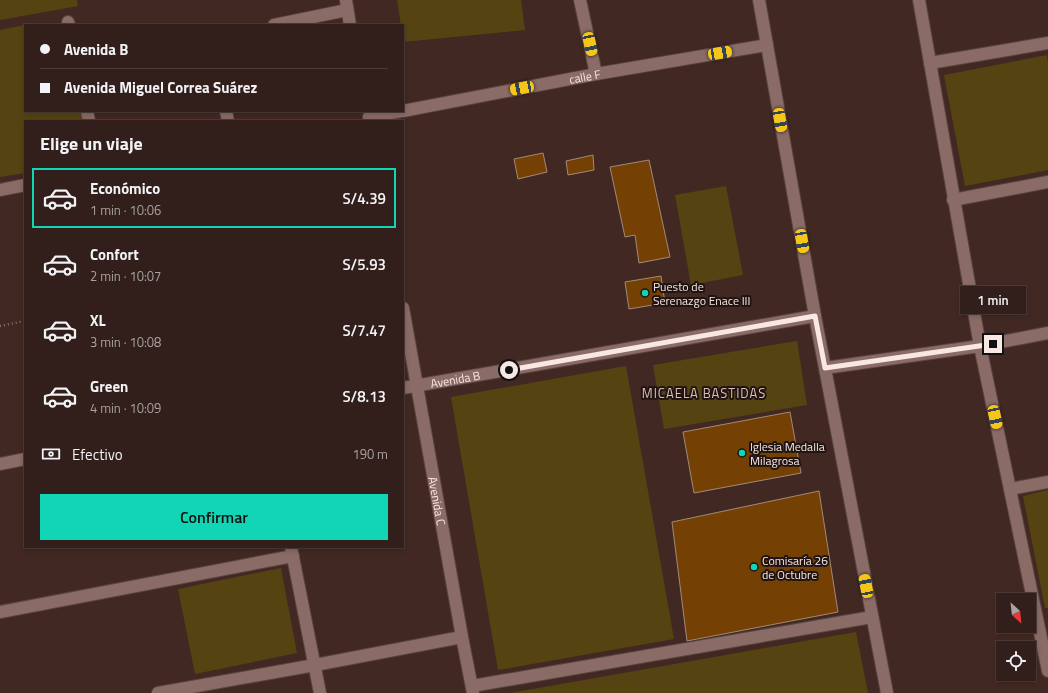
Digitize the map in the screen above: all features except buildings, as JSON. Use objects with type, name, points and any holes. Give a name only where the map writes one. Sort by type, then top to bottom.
[{"type":"street","points":[[580,0],[596,74]]},
{"type":"street","points":[[759,0],[815,316],[887,693]]},
{"type":"street","points":[[918,0],[980,346],[1010,489],[1042,617],[1048,671]]},
{"type":"street","points":[[278,24],[347,5],[350,24]]},
{"type":"street","points":[[930,63],[1048,43]]},
{"type":"street","name":"calle F","points":[[404,111],[596,74],[767,45]]},
{"type":"street","name":"calle F","points":[[369,116],[395,112]]},
{"type":"street","points":[[953,200],[1048,182]]},
{"type":"street","points":[[0,190],[24,185]]},
{"type":"street","name":"Avenida C","points":[[404,314],[472,690]]},
{"type":"street","name":"Avenida B","points":[[404,388],[815,316]]},
{"type":"street","points":[[825,368],[980,346],[1048,333]]},
{"type":"street","points":[[0,464],[24,459]]},
{"type":"street","points":[[1010,489],[1048,482]]},
{"type":"street","points":[[0,612],[292,551],[320,693]]},
{"type":"street","points":[[472,690],[872,617]]},
{"type":"street","points":[[158,693],[462,637]]},
{"type":"path","points":[[0,326],[24,321]]},
{"type":"shaded area","points":[[0,0],[77,0],[78,6],[0,20]]},
{"type":"shaded area","points":[[397,0],[521,0],[525,30],[404,42],[404,24],[401,24]]},
{"type":"shaded area","points":[[24,25],[24,112],[80,112],[82,120],[24,120],[24,173],[0,177],[0,30]]},
{"type":"shaded area","points":[[1047,55],[1048,170],[965,186],[944,75]]},
{"type":"shaded area","points":[[726,186],[743,275],[691,285],[675,195]]},
{"type":"shaded area","points":[[797,341],[807,405],[664,429],[653,365]]},
{"type":"shaded area","points":[[626,366],[674,639],[498,670],[451,397]]},
{"type":"shaded area","points":[[1048,490],[1048,608],[1045,608],[1023,496]]},
{"type":"shaded area","points":[[281,568],[297,653],[195,674],[178,589]]},
{"type":"shaded area","points":[[856,632],[868,693],[510,693]]},
{"type":"place","name":"Puesto de Serenazgo Enace III","points":[[645,293]]},
{"type":"place","name":"Iglesia Medalla Milagrosa","points":[[742,453]]},
{"type":"place","name":"Comisaría 26 de Octubre","points":[[754,567]]},
{"type":"district","name":"MICAELA BASTIDAS","points":[[704,393]]},
{"type":"route","points":[[509,370],[815,316],[825,368],[993,344]]}]
